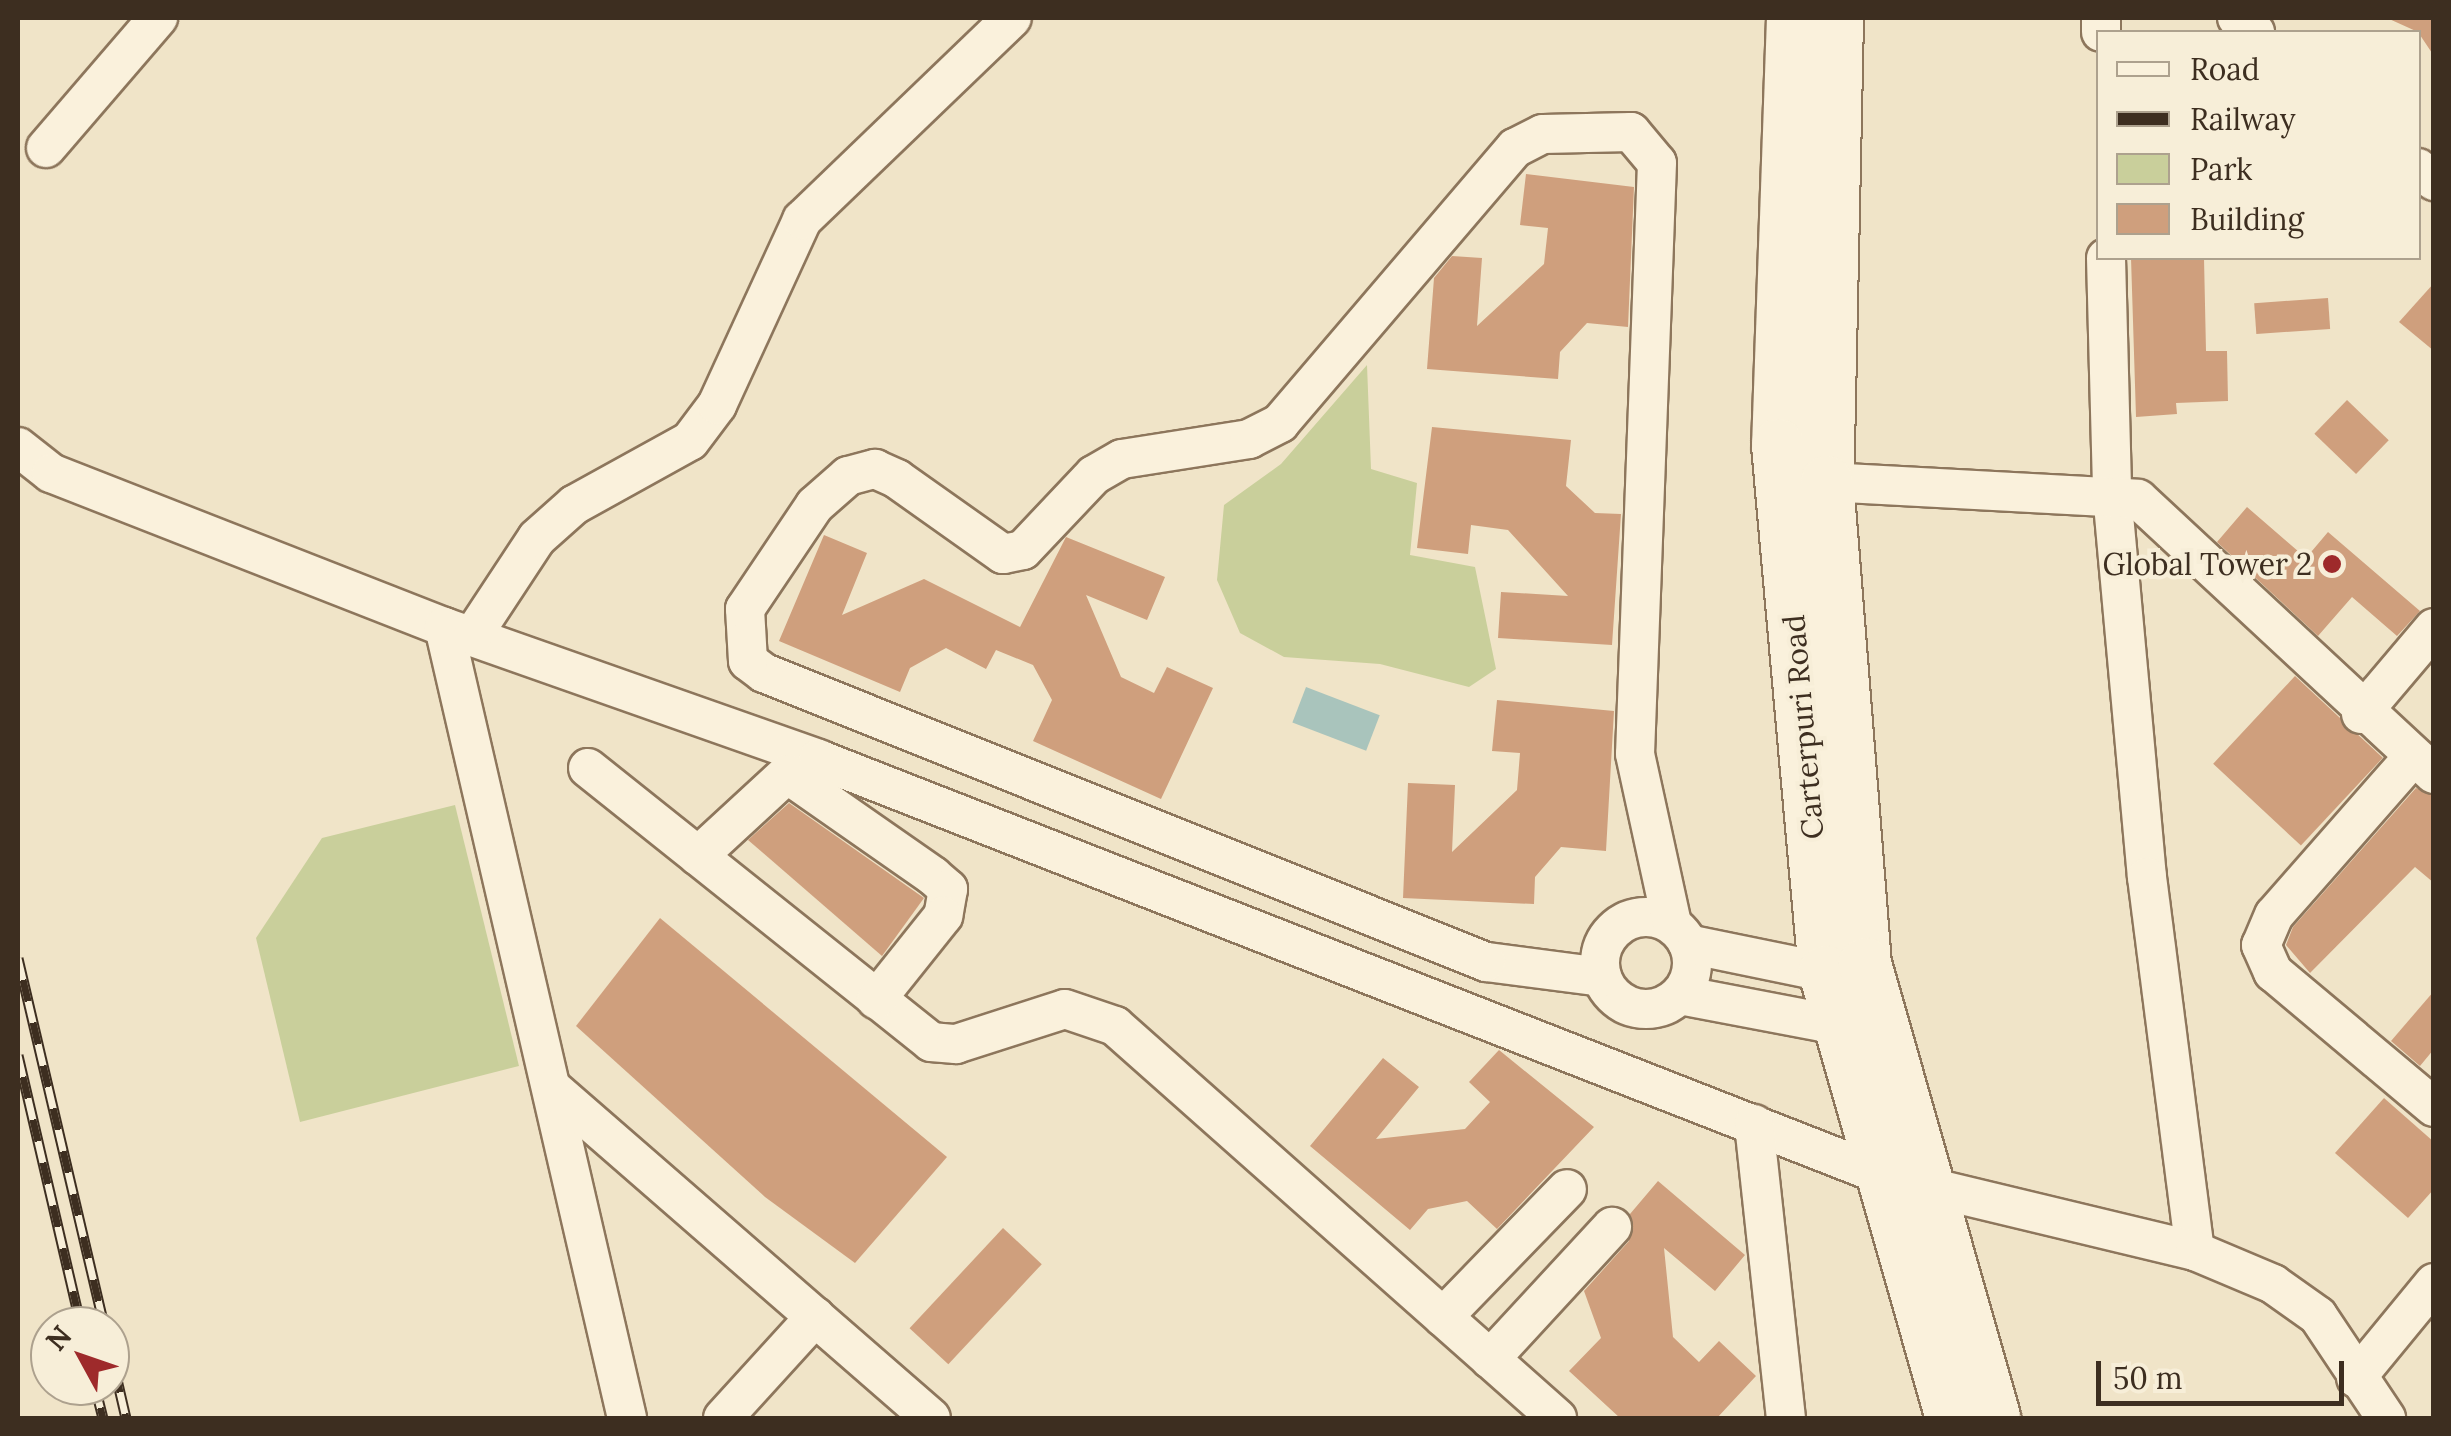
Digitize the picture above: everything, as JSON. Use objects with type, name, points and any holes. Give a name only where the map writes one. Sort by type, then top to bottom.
[{"type":"main road","name":"Carterpuri Road","points":[[1792,18],[1778,445],[1852,993],[1910,1183],[1994,1418]]},
{"type":"main road","name":"Carterpuri Road","points":[[1837,18],[1827,482],[1852,993]]},
{"type":"main road","name":"Carterpuri Road","points":[[1910,1183],[1952,1418]]},
{"type":"street","points":[[46,148],[158,18]]},
{"type":"street","points":[[458,631],[536,538],[574,505],[690,441],[717,406],[802,220],[1012,18]]},
{"type":"street","points":[[1680,995],[1692,970],[1635,754],[1658,164],[1632,132],[1543,134],[1515,148],[1280,422],[1249,439],[1122,459],[1094,474],[1023,550],[1004,554],[897,478],[875,469],[848,476],[815,505],[745,608],[748,661],[764,673],[1486,962],[1602,977],[1630,1006],[1656,1008],[1680,995],[1852,993]]},
{"type":"street","points":[[2106,260],[2112,493],[2195,1251]]},
{"type":"street","points":[[18,447],[51,473],[458,631],[818,758],[1910,1183],[2195,1251],[2273,1284],[2318,1316],[2386,1418]]},
{"type":"street","points":[[1827,482],[2112,493],[2154,507],[2362,714],[2423,766],[2274,914],[2261,945],[2273,972],[2434,1106]]},
{"type":"street","points":[[2362,714],[2434,628]]},
{"type":"street","points":[[458,631],[553,1089],[627,1418]]},
{"type":"street","points":[[588,768],[932,1042],[956,1044],[1065,1009],[1115,1026],[1556,1418]]},
{"type":"street","points":[[698,856],[786,774],[933,876],[948,889],[943,916],[876,1000]]},
{"type":"street","points":[[1602,977],[1602,949],[1618,926],[1645,916],[1680,934],[1852,993]]},
{"type":"street","points":[[553,1089],[931,1418]]},
{"type":"street","points":[[1754,1124],[1786,1418]]},
{"type":"street","points":[[1443,1317],[1567,1189]]},
{"type":"street","points":[[1490,1359],[1612,1227]]},
{"type":"street","points":[[2356,1378],[2434,1283]]},
{"type":"street","points":[[723,1418],[815,1317]]},
{"type":"green space","points":[[1367,365],[1371,469],[1417,483],[1410,555],[1475,567],[1496,669],[1469,687],[1380,664],[1284,657],[1240,633],[1217,580],[1224,505],[1281,464]]},
{"type":"green space","points":[[455,805],[519,1066],[300,1122],[256,938],[322,838]]},
{"type":"water","points":[[1306,687],[1380,715],[1366,751],[1292,722]]},
{"type":"building","points":[[2387,18],[2434,18],[2434,56],[2421,30]]},
{"type":"building","points":[[1526,174],[1634,187],[1628,327],[1587,323],[1560,352],[1558,379],[1427,369],[1434,278],[1452,256],[1482,258],[1477,326],[1544,264],[1548,228],[1520,225]]},
{"type":"building","points":[[2131,260],[2204,260],[2206,351],[2227,351],[2228,401],[2176,403],[2177,414],[2136,417]]},
{"type":"building","points":[[2434,283],[2434,351],[2399,322]]},
{"type":"building","points":[[2328,298],[2330,329],[2256,334],[2254,303]]},
{"type":"building","points":[[2347,400],[2389,440],[2356,474],[2314,434]]},
{"type":"building","points":[[1432,427],[1571,440],[1566,486],[1595,513],[1621,514],[1612,645],[1498,638],[1501,592],[1568,596],[1508,530],[1471,525],[1468,554],[1417,548]]},
{"type":"building","name":"Global Tower 2","points":[[2247,507],[2306,558],[2328,532],[2420,611],[2397,636],[2352,597],[2318,636],[2217,542]]},
{"type":"building","points":[[824,535],[867,553],[842,615],[924,579],[1020,627],[1066,537],[1165,577],[1147,620],[1086,595],[1121,677],[1154,693],[1167,667],[1213,688],[1161,799],[1033,741],[1052,700],[1033,665],[996,650],[986,669],[946,648],[910,668],[900,692],[779,641]]},
{"type":"building","points":[[2295,676],[2383,758],[2301,846],[2213,764]]},
{"type":"building","points":[[1497,700],[1614,711],[1606,851],[1561,847],[1535,877],[1534,904],[1403,898],[1408,783],[1455,785],[1452,852],[1517,790],[1520,753],[1492,751]]},
{"type":"building","points":[[2416,788],[2434,796],[2434,883],[2415,867],[2310,973],[2286,945],[2293,927]]},
{"type":"building","points":[[789,803],[924,898],[882,956],[748,840]]},
{"type":"building","points":[[660,918],[947,1157],[855,1263],[765,1197],[576,1026]]},
{"type":"building","points":[[2434,991],[2434,1049],[2420,1066],[2391,1041]]},
{"type":"building","points":[[1499,1050],[1594,1127],[1497,1229],[1467,1201],[1428,1209],[1410,1230],[1310,1146],[1383,1058],[1419,1087],[1376,1139],[1465,1129],[1490,1102],[1469,1082]]},
{"type":"building","points":[[2384,1098],[2434,1142],[2434,1189],[2408,1218],[2335,1153]]},
{"type":"building","points":[[1658,1181],[1745,1255],[1715,1291],[1664,1248],[1673,1337],[1699,1362],[1719,1341],[1756,1376],[1717,1418],[1620,1418],[1569,1371],[1601,1338],[1584,1291],[1629,1241],[1630,1214]]},
{"type":"building","points":[[1003,1228],[1042,1264],[948,1364],[910,1328]]},
{"type":"railway","points":[[18,958],[99,1306]]},
{"type":"railway","points":[[18,1055],[76,1306]]},
{"type":"railway","points":[[100,1406],[103,1418]]},
{"type":"railway","points":[[123,1406],[126,1418]]},
{"type":"place","name":"Global Tower 2","points":[[2332,564]]}]
